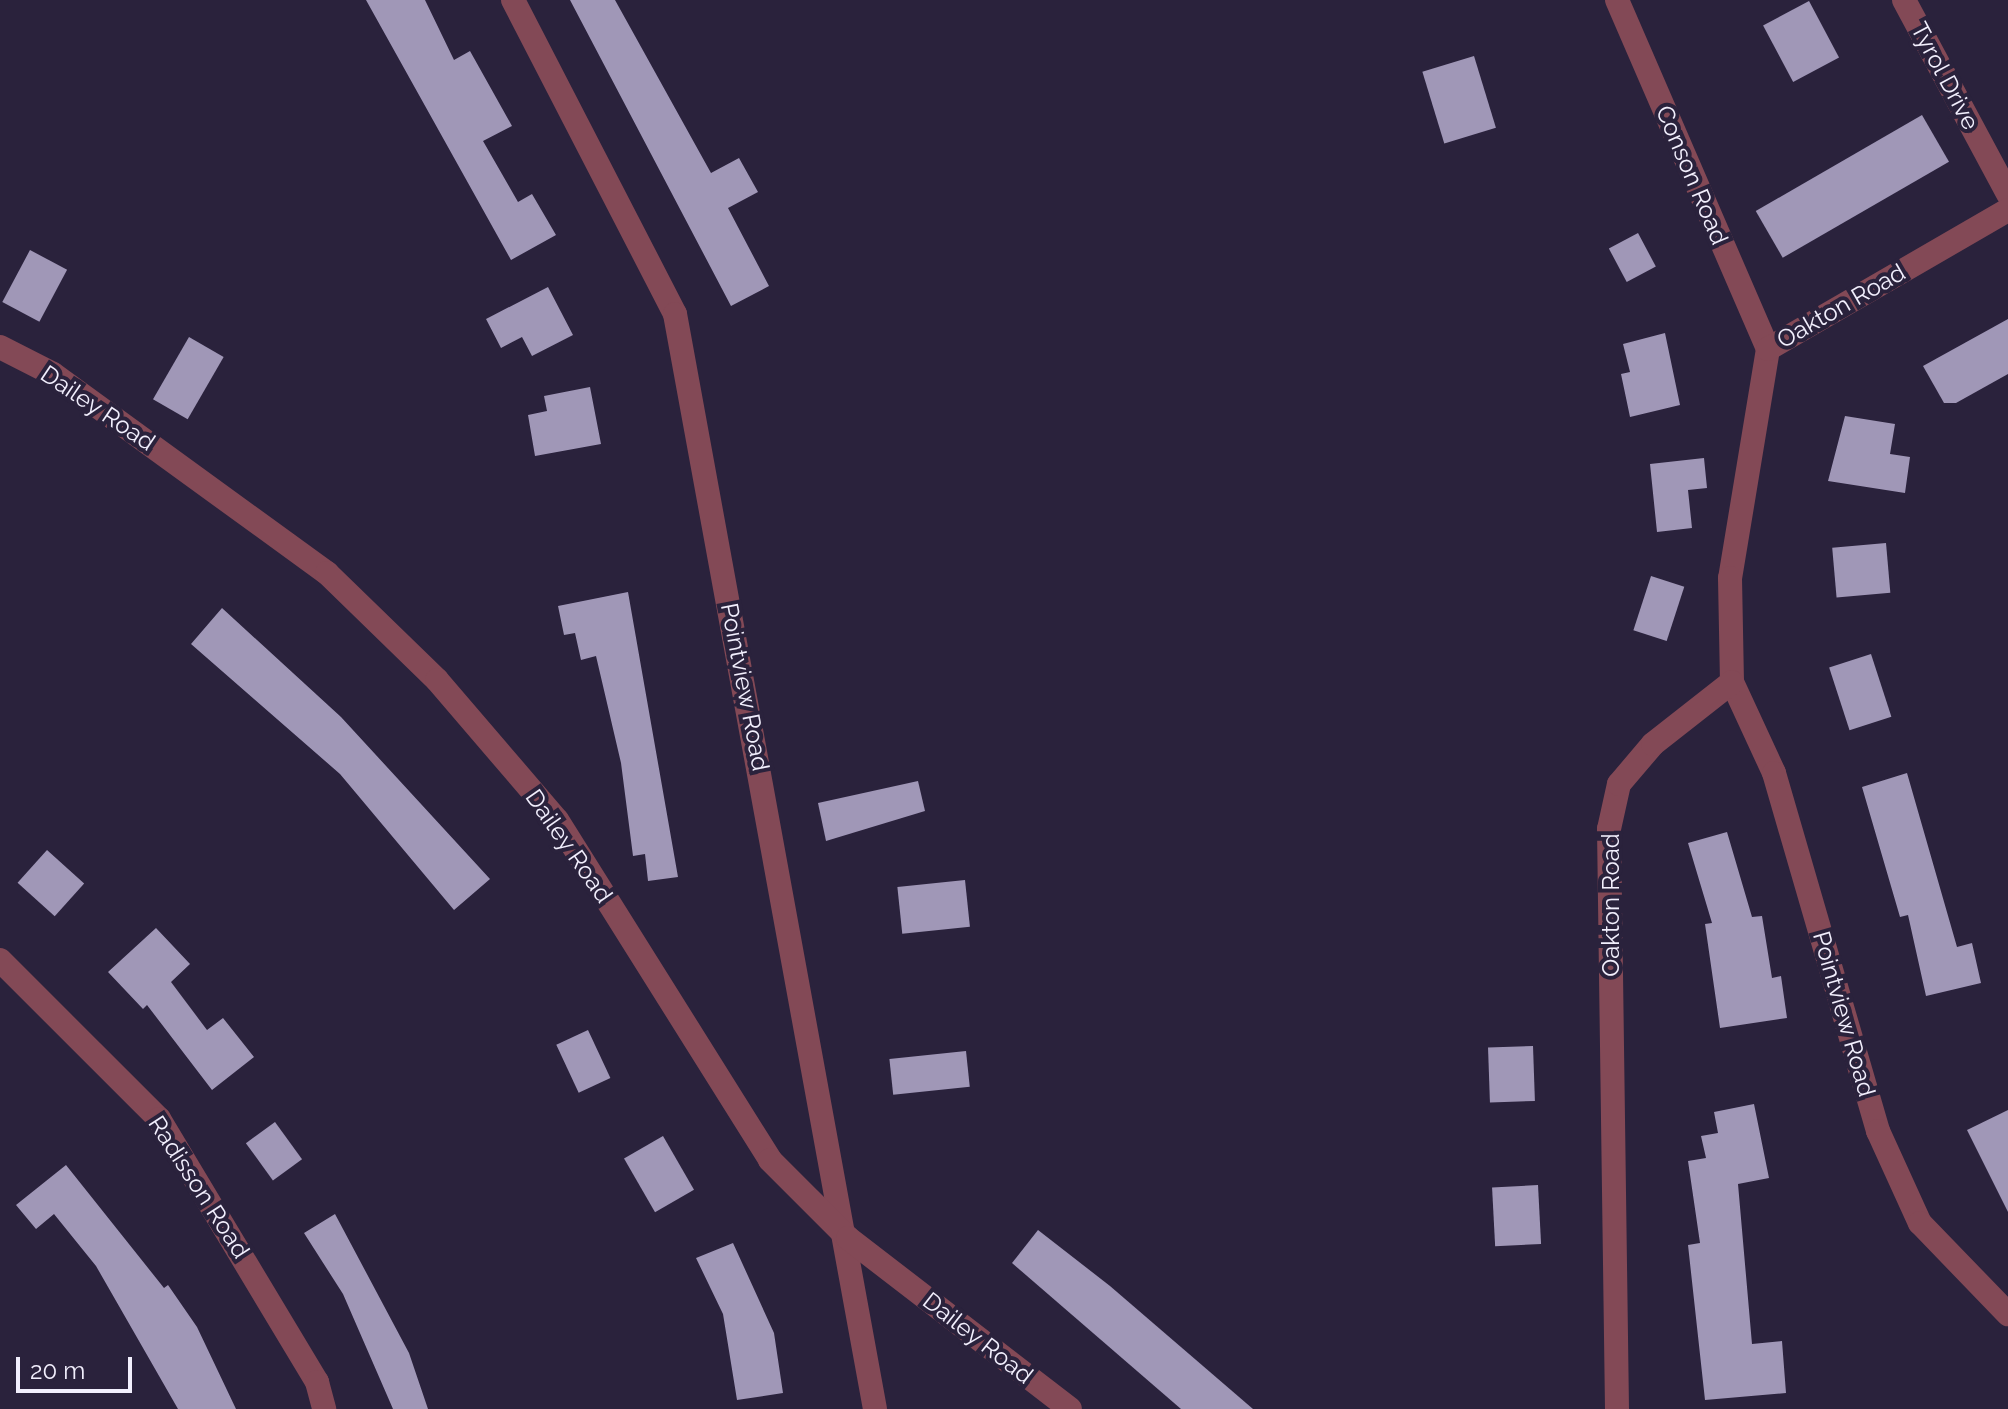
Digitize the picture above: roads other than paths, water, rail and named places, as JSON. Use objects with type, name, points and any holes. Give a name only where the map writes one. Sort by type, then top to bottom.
[{"type":"street","name":"Pointview Road","points":[[513,0],[675,314],[848,1238],[875,1409]]},
{"type":"street","name":"Conson Road","points":[[1617,0],[1768,349]]},
{"type":"street","name":"Tyrol Drive","points":[[1904,0],[2008,194]]},
{"type":"street","name":"Oakton Road","points":[[1617,1409],[1609,829],[1619,784],[1653,744],[1732,682],[1730,578],[1768,349],[2008,210]]},
{"type":"street","name":"Dailey Road","points":[[0,347],[53,374],[327,573],[437,680],[557,820],[770,1160],[848,1238],[1070,1409]]},
{"type":"street","name":"Pointview Road","points":[[1732,682],[1774,773],[1878,1131],[1920,1223],[2008,1314]]},
{"type":"street","name":"Radisson Road","points":[[0,960],[159,1119],[317,1382],[324,1409]]}]
